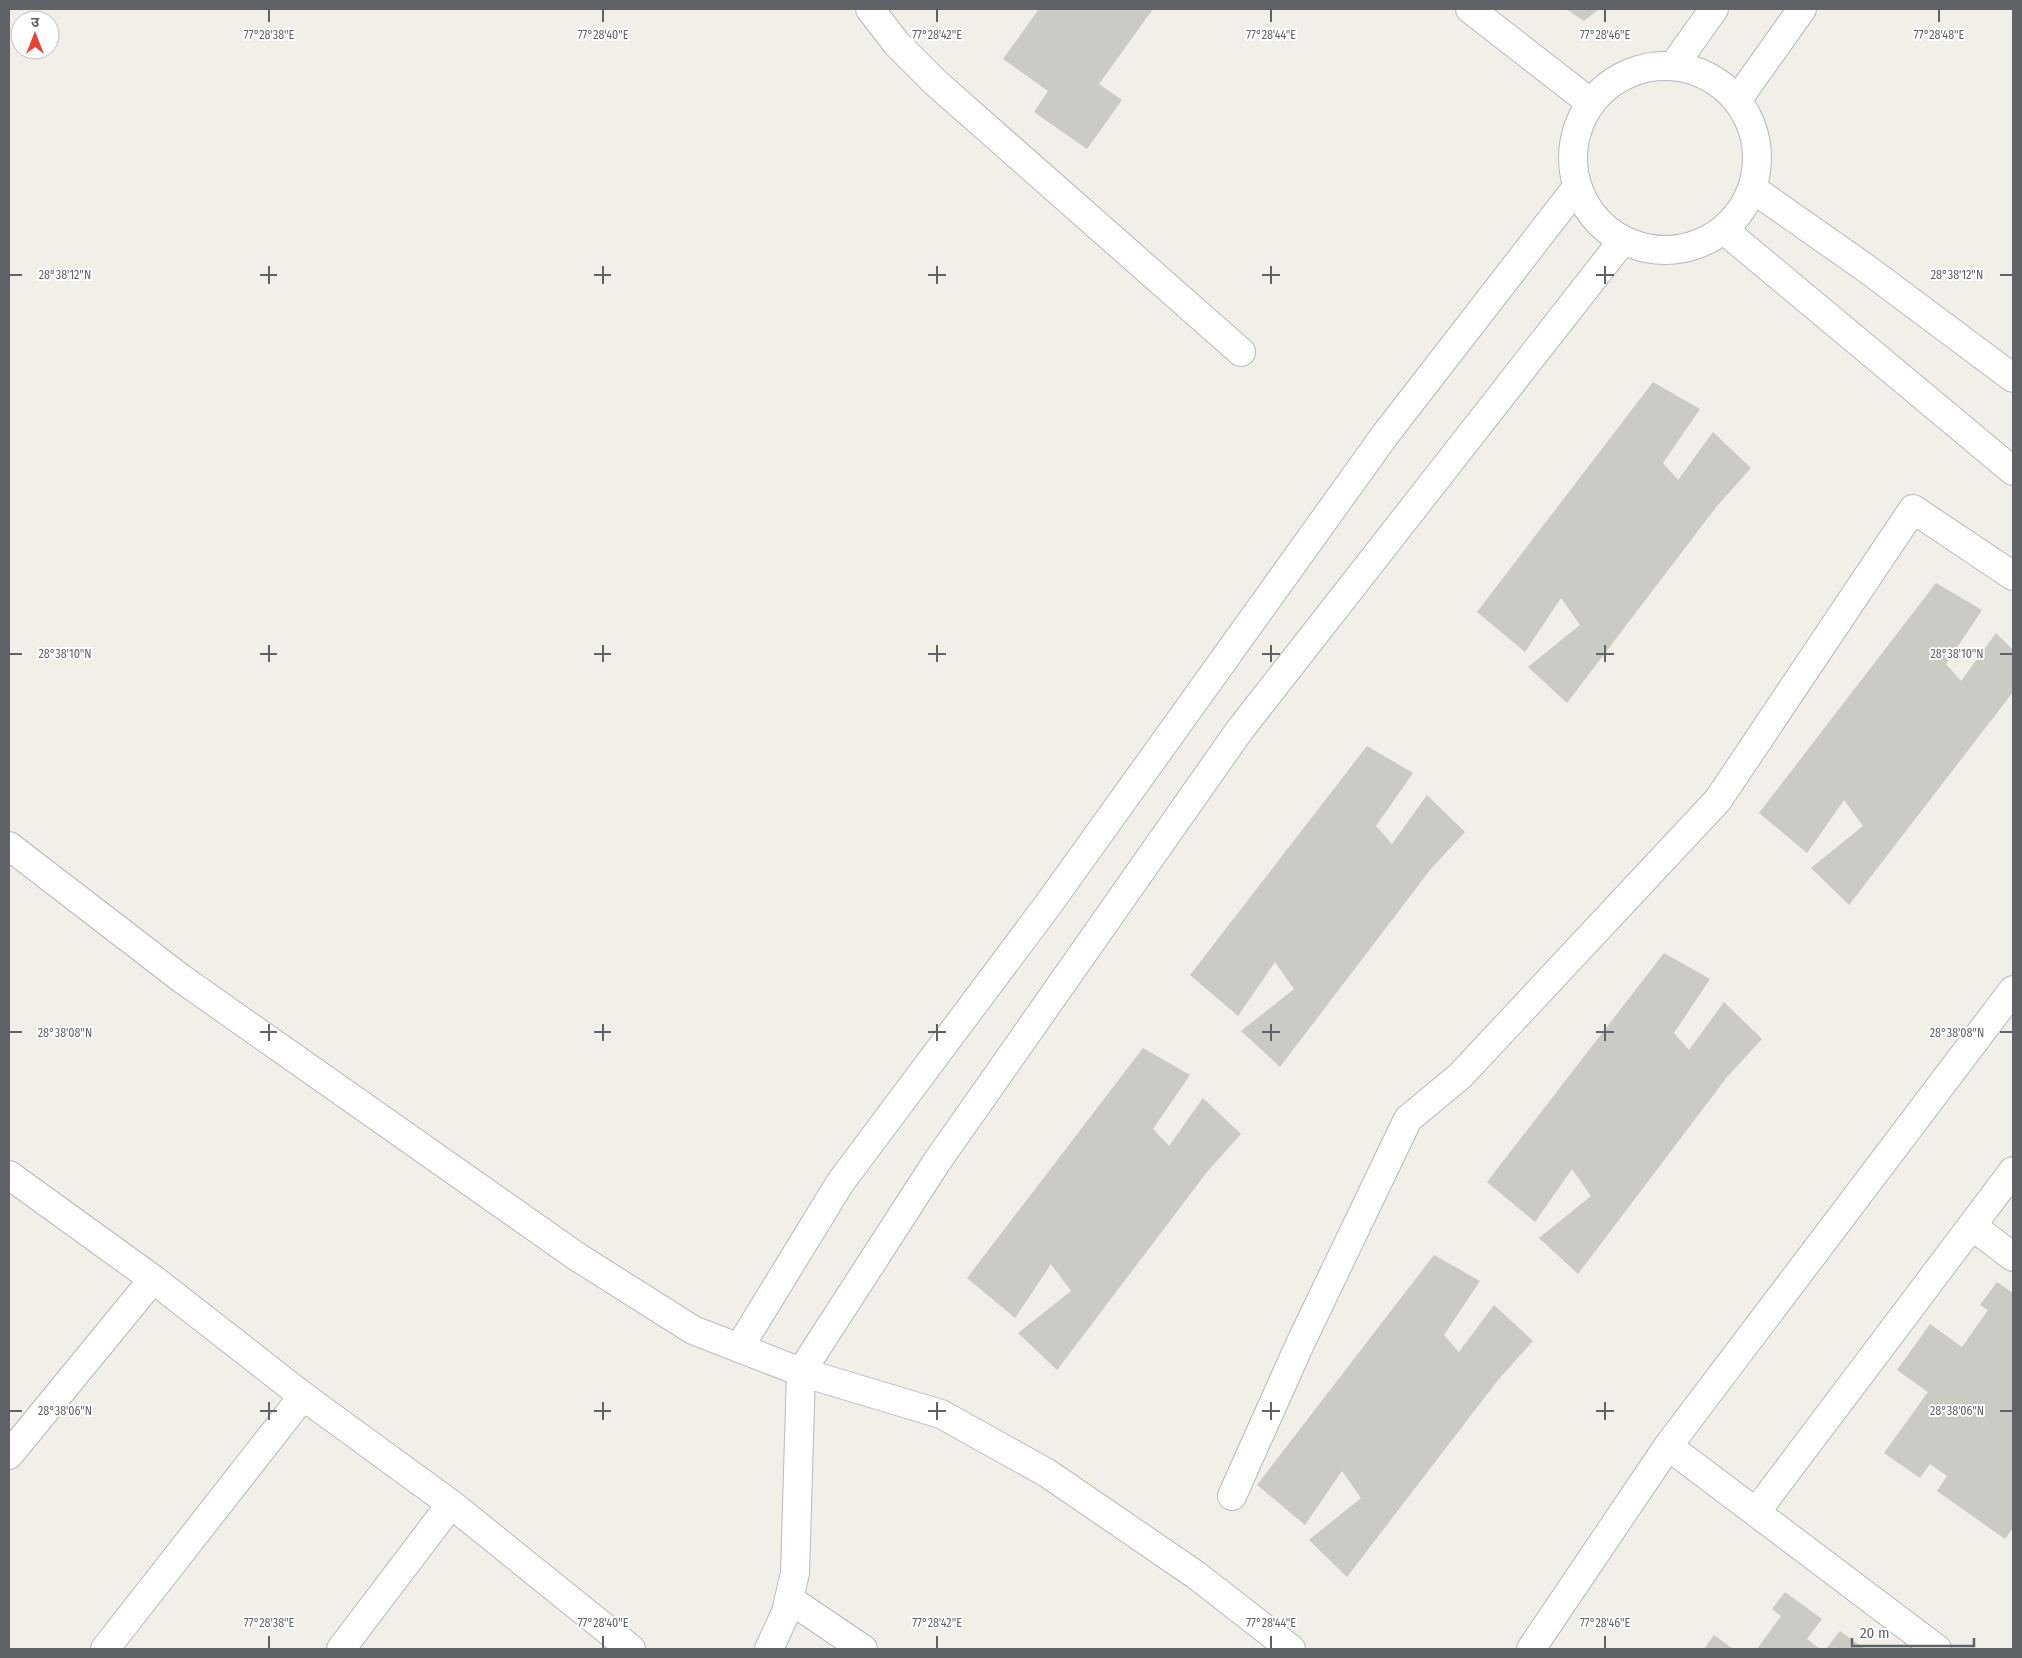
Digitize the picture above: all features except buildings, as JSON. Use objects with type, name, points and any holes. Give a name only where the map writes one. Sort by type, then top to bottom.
[{"type":"street","points":[[870,9],[897,44],[936,82],[1242,352]]},
{"type":"street","points":[[1470,9],[1591,103]]},
{"type":"street","points":[[1674,66],[1714,9]]},
{"type":"street","points":[[1738,99],[1802,9]]},
{"type":"street","points":[[1653,66],[1674,66],[1701,72],[1721,83],[1738,99],[1753,127],[1759,158],[1753,189],[1742,211],[1724,230],[1701,243],[1675,250],[1648,249],[1623,240],[1603,227],[1587,209],[1577,188],[1572,166],[1573,143],[1579,121],[1591,103],[1608,85],[1629,72],[1653,66]]},
{"type":"street","points":[[739,1348],[840,1183],[1050,902],[1385,435],[1577,188]]},
{"type":"street","points":[[1753,189],[1867,269],[2013,378]]},
{"type":"street","points":[[1724,230],[2013,471]]},
{"type":"street","points":[[769,1649],[786,1612],[795,1573],[798,1528],[801,1372],[936,1163],[1239,731],[1623,240]]},
{"type":"street","points":[[1232,1496],[1300,1344],[1408,1119],[1460,1076],[1718,800],[1912,508],[2013,576]]},
{"type":"street","points":[[9,846],[190,984],[576,1256],[693,1330],[801,1372],[941,1414],[1039,1468],[1196,1575],[1291,1649]]},
{"type":"street","points":[[1531,1649],[1668,1446],[2013,990]]},
{"type":"street","points":[[1756,1512],[2013,1171]]},
{"type":"street","points":[[9,1176],[153,1279],[303,1396],[451,1504],[631,1649]]},
{"type":"street","points":[[1972,1226],[2013,1257]]},
{"type":"street","points":[[9,1455],[153,1279]]},
{"type":"street","points":[[105,1649],[303,1396]]},
{"type":"street","points":[[1668,1446],[1937,1649]]},
{"type":"street","points":[[341,1649],[451,1504]]},
{"type":"street","points":[[789,1599],[863,1649]]}]
